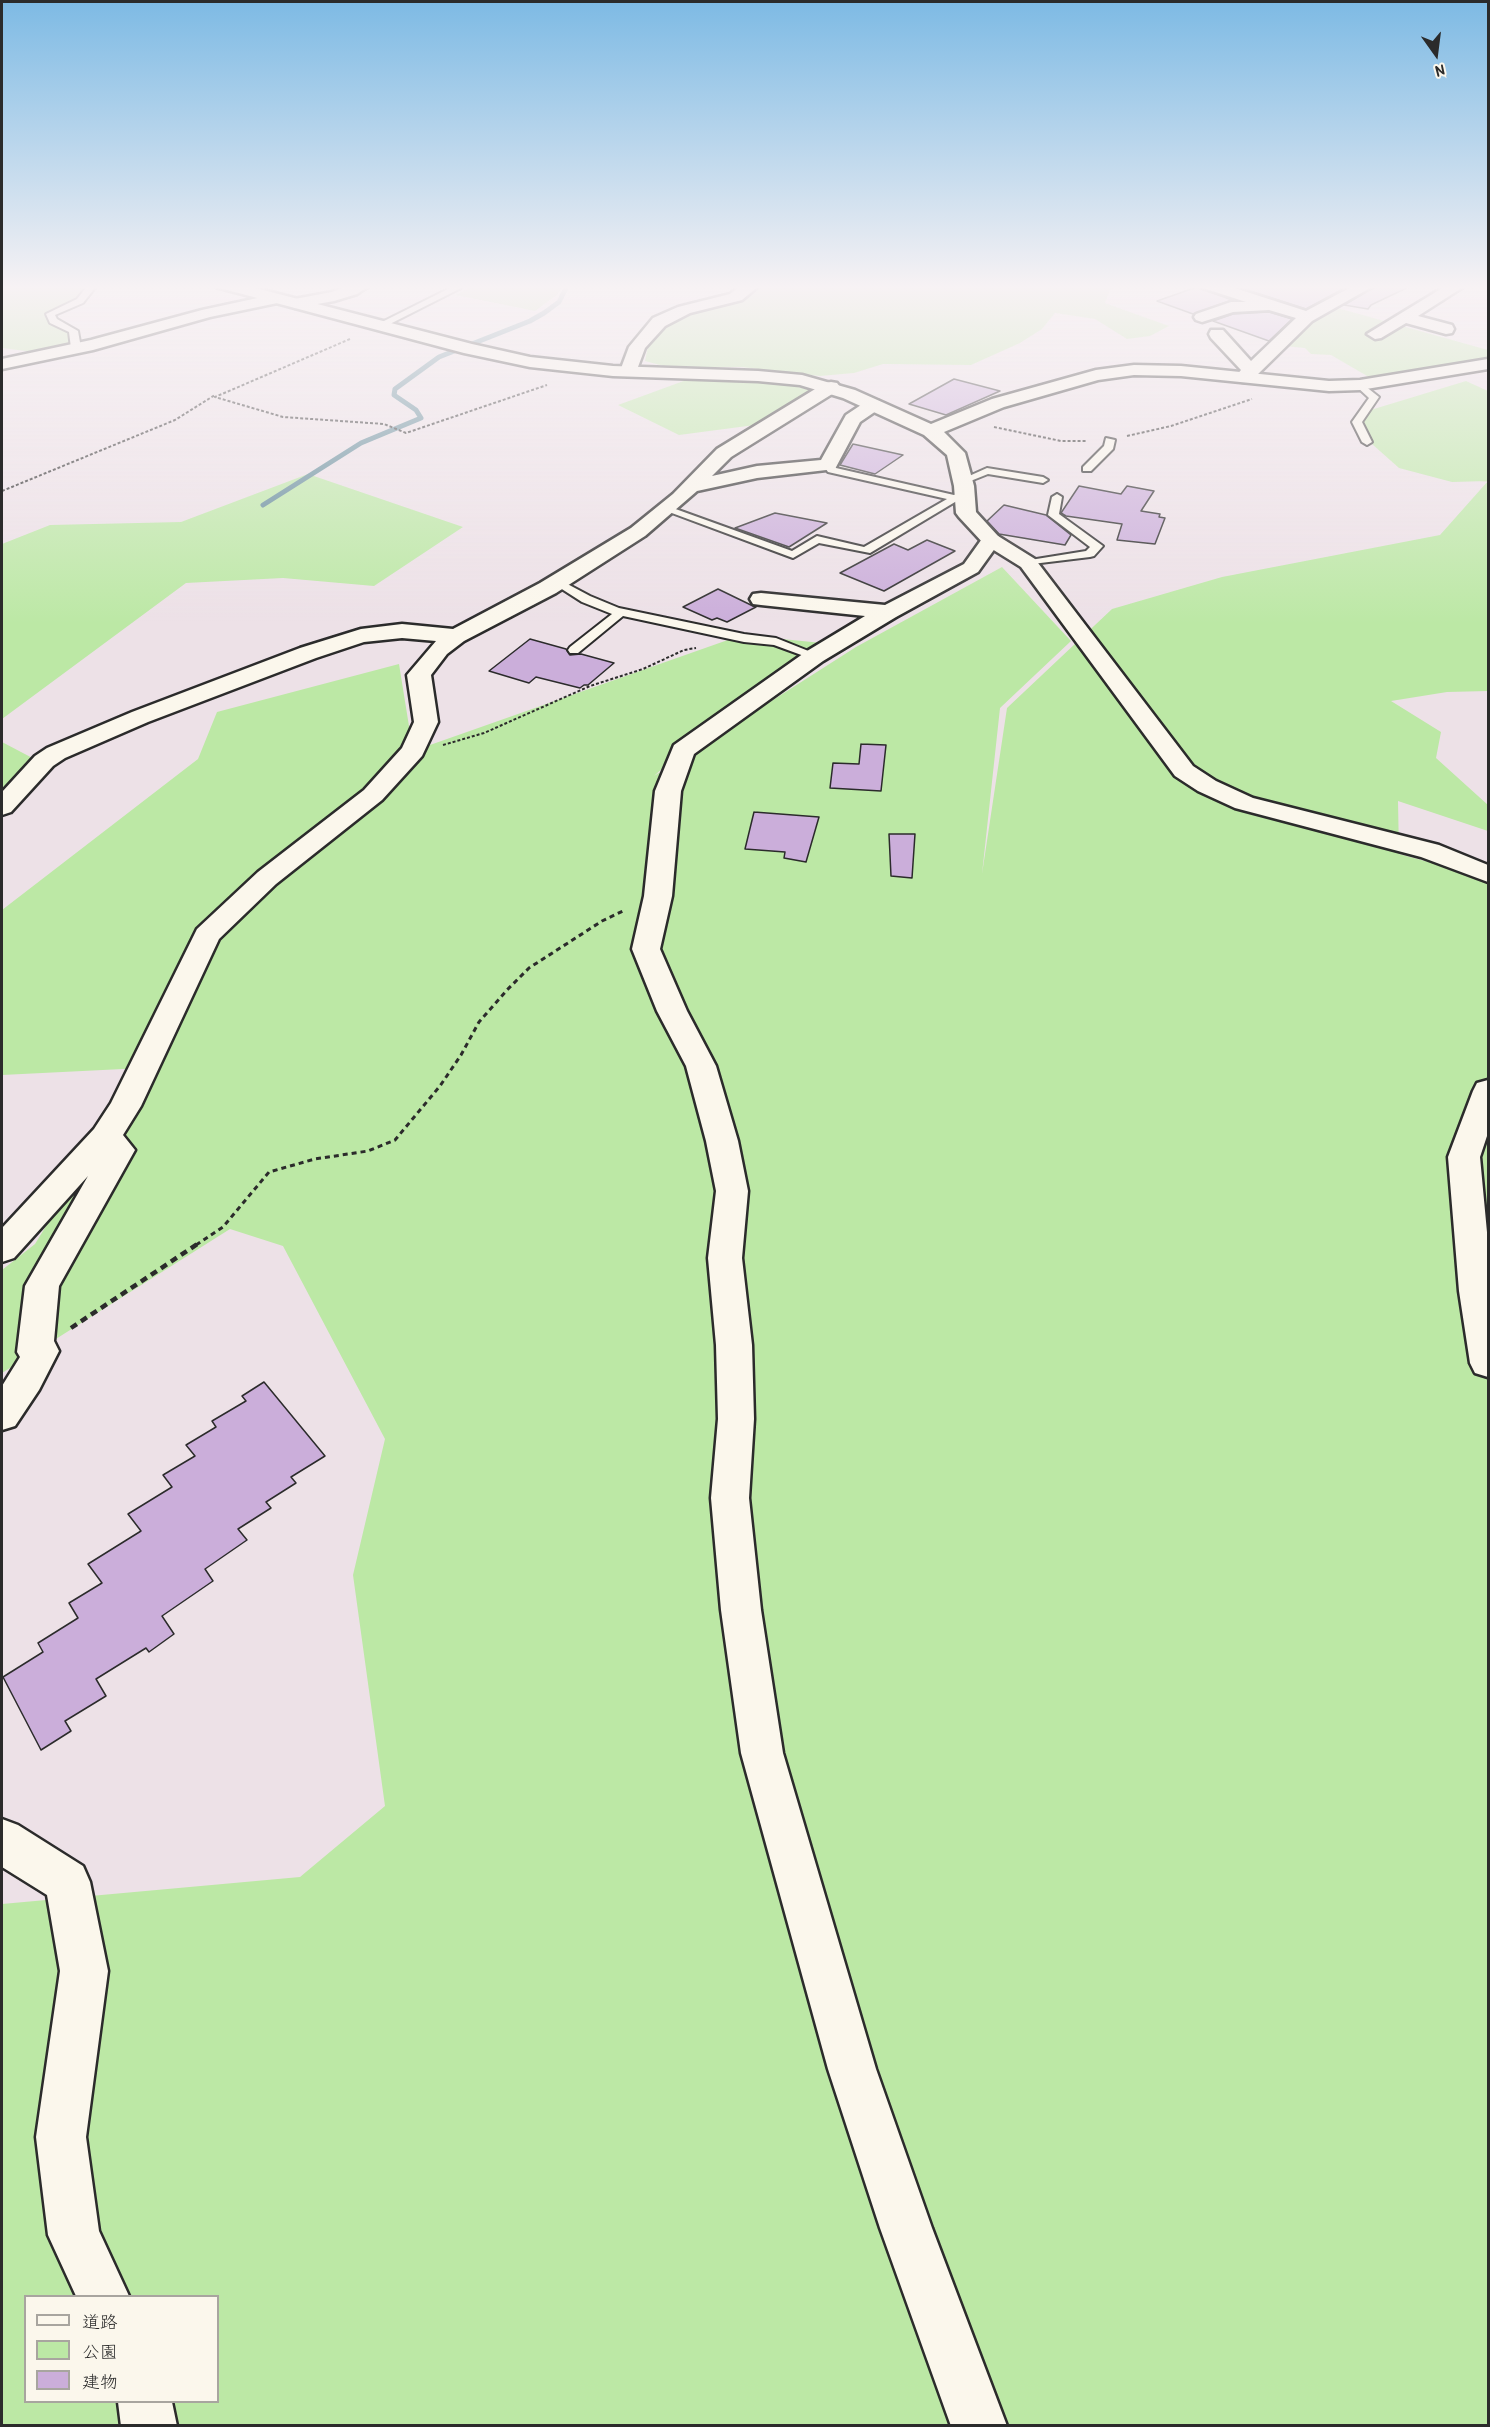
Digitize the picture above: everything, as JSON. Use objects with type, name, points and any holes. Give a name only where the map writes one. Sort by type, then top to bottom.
[{"type":"street","points":[[2,1249],[105,1137],[125,1107],[207,935],[267,878],[374,795],[413,751],[426,722],[419,675],[439,649],[456,636],[558,582],[638,532],[666,509],[724,453],[814,397]]},
{"type":"street","points":[[855,397],[931,431],[956,453],[966,513],[991,540],[1028,563],[1184,771],[1207,786],[1244,803],[1430,851],[1488,874]]},
{"type":"street","points":[[931,431],[955,419],[1018,397]]},
{"type":"street","points":[[691,486],[757,472],[828,465],[852,419],[873,405]]},
{"type":"street","points":[[979,2426],[906,2228],[852,2069],[762,1753],[741,1610],[730,1498],[736,1419],[734,1346],[725,1258],[732,1191],[722,1141],[701,1066],[672,1011],[646,949],[658,896],[668,791],[683,750],[814,656],[888,612],[971,568],[991,540]]},
{"type":"street","points":[[761,599],[888,612]]},
{"type":"street","points":[[2,807],[44,761],[56,753],[140,717],[308,653],[362,636],[392,632],[456,636]]},
{"type":"street","points":[[1488,1090],[1464,1156],[1476,1291],[1488,1363]]},
{"type":"street","points":[[2,1415],[26,1380],[41,1351],[35,1352],[42,1286],[119,1150],[105,1137]]},
{"type":"street","points":[[2,1841],[67,1882],[84,1971],[61,2137],[74,2235],[104,2295]]},
{"type":"street","points":[[145,2403],[149,2426]]},
{"type":"lane","points":[[1367,442],[1357,422],[1373,397]]},
{"type":"lane","points":[[1088,469],[1109,447],[1110,441]]},
{"type":"lane","points":[[828,465],[832,470],[961,491]]},
{"type":"lane","points":[[666,509],[793,555],[817,539],[866,551],[961,491],[987,471],[1043,480]]},
{"type":"lane","points":[[1028,563],[1090,554],[1097,546],[1053,515],[1057,497]]},
{"type":"lane","points":[[558,582],[586,599],[621,612],[744,638],[776,642],[814,656]]},
{"type":"lane","points":[[574,650],[621,612]]},
{"type":"path","points":[[2,491],[175,420],[211,397]]},
{"type":"path","points":[[216,397],[283,417],[384,424],[406,433],[510,397]]},
{"type":"path","points":[[955,419],[1061,441],[1110,441],[1171,426],[1234,407],[1256,397]]},
{"type":"path","points":[[413,751],[484,733],[590,686],[643,669],[684,650],[744,638]]},
{"type":"path","points":[[35,1352],[223,1227],[269,1172],[315,1159],[368,1150],[395,1140],[440,1086],[461,1055],[479,1022],[529,968],[602,921],[658,896]]},
{"type":"green space","points":[[639,397],[799,397],[755,425],[679,435],[618,405]]},
{"type":"green space","points":[[1412,397],[1488,397],[1488,481],[1452,482],[1399,468],[1372,444],[1363,423],[1364,412]]},
{"type":"green space","points":[[308,474],[463,527],[374,586],[283,578],[186,583],[2,719],[2,544],[50,525],[181,522]]},
{"type":"green space","points":[[1488,481],[1488,691],[1447,692],[1391,701],[1441,732],[1436,758],[1488,805],[1488,831],[1398,801],[1399,854],[1488,878],[1488,2425],[2,2425],[2,1904],[300,1877],[385,1806],[353,1575],[385,1439],[283,1246],[230,1229],[2,1373],[2,1270],[35,1244],[143,1068],[2,1075],[2,910],[198,759],[217,712],[399,664],[413,751],[742,635],[832,644],[683,750],[654,776],[856,647],[1002,567],[1071,641],[1000,708],[982,874],[1007,708],[1112,609],[1222,577],[1440,535]]},
{"type":"green space","points":[[2,742],[40,762],[2,788]]},
{"type":"building","points":[[921,397],[986,397],[946,415],[909,404]]},
{"type":"building","points":[[853,444],[903,455],[875,474],[840,465]]},
{"type":"building","points":[[1079,486],[1121,494],[1127,486],[1154,491],[1141,511],[1160,514],[1159,517],[1165,518],[1155,544],[1117,540],[1122,524],[1066,516],[1061,513]]},
{"type":"building","points":[[1004,505],[1046,515],[1071,535],[1065,545],[999,534],[987,521]]},
{"type":"building","points":[[775,513],[827,523],[789,547],[735,528]]},
{"type":"building","points":[[927,540],[955,551],[884,591],[840,573],[894,544],[908,550]]},
{"type":"building","points":[[718,589],[756,607],[727,622],[717,618],[712,620],[683,607]]},
{"type":"building","points":[[530,639],[566,649],[570,655],[581,654],[614,663],[588,685],[580,688],[536,677],[529,683],[489,671]]},
{"type":"building","points":[[861,744],[886,745],[881,791],[830,788],[833,763],[859,764]]},
{"type":"building","points":[[754,812],[819,817],[806,862],[784,858],[785,852],[745,849]]},
{"type":"building","points":[[889,834],[915,834],[912,878],[891,876]]},
{"type":"building","points":[[264,1382],[325,1456],[291,1477],[296,1483],[266,1502],[271,1508],[238,1529],[247,1540],[205,1569],[213,1581],[162,1616],[174,1634],[149,1652],[146,1648],[96,1679],[106,1696],[65,1721],[71,1731],[41,1750],[3,1677],[43,1652],[38,1643],[78,1618],[69,1603],[102,1583],[88,1564],[141,1531],[128,1514],[172,1487],[163,1475],[195,1456],[186,1445],[216,1427],[212,1421],[246,1401],[242,1396]]},
{"type":"waterway","points":[[263,505],[361,443],[421,418],[416,410],[397,397]]}]
